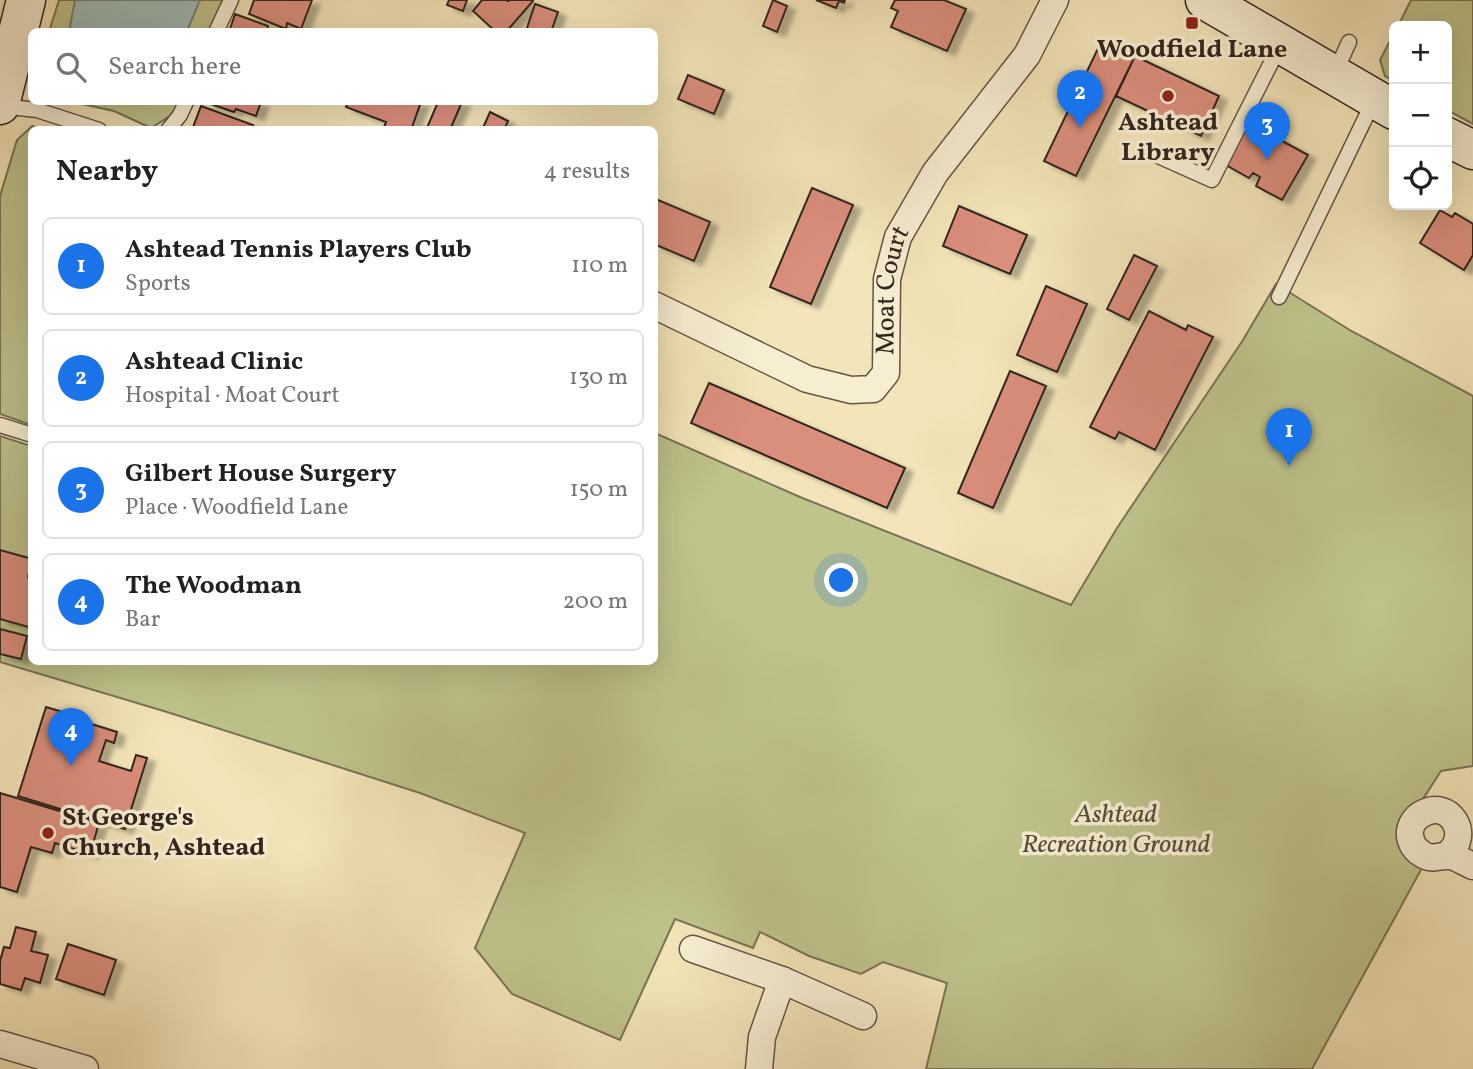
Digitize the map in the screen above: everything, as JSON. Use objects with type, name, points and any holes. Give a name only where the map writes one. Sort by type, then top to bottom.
[{"type":"street","points":[[0,105],[26,0]]},
{"type":"street","name":"Moat Court","points":[[658,307],[807,379],[851,390],[873,389],[886,373],[887,279],[898,237],[935,173],[1027,55],[1055,0]]},
{"type":"street","points":[[1205,0],[1281,44],[1342,58],[1384,104]]},
{"type":"street","points":[[1452,140],[1473,150]]},
{"type":"street","points":[[693,949],[782,980],[863,1016]]},
{"type":"street","points":[[759,1069],[762,1037],[782,980]]},
{"type":"street","points":[[0,1044],[85,1069]]},
{"type":"lane","points":[[218,28],[231,0]]},
{"type":"lane","points":[[1145,150],[1212,180],[1281,44]]},
{"type":"lane","points":[[1279,297],[1384,104]]},
{"type":"lane","points":[[0,105],[37,110],[87,126]]},
{"type":"lane","points":[[171,126],[185,105]]},
{"type":"lane","points":[[0,425],[28,434]]},
{"type":"green space","points":[[59,0],[223,0],[210,28],[50,28]]},
{"type":"green space","points":[[1411,0],[1473,0],[1473,124],[1452,113],[1452,21],[1400,21]]},
{"type":"green space","points":[[1389,43],[1389,78],[1385,76],[1380,60]]},
{"type":"green space","points":[[87,105],[178,105],[173,114],[154,126],[147,126],[114,111]]},
{"type":"green space","points":[[28,130],[28,424],[0,414],[0,196],[17,140]]},
{"type":"green space","name":"Ashtead Recreation Ground","points":[[1276,284],[1353,332],[1473,396],[1473,766],[1441,771],[1405,827],[1422,868],[1312,1069],[926,1069],[947,983],[883,962],[861,974],[809,956],[760,932],[753,948],[675,919],[620,1040],[512,994],[475,948],[525,833],[420,793],[0,662],[0,436],[28,445],[28,665],[658,665],[658,434],[800,497],[1071,605],[1117,528],[1243,340]]},
{"type":"water","points":[[75,0],[200,0],[188,28],[70,26]]},
{"type":"building","points":[[254,0],[312,0],[301,28],[287,23],[286,28],[284,28],[249,14]]},
{"type":"building","points":[[449,0],[467,0],[463,11],[447,5]]},
{"type":"building","points":[[482,0],[533,1],[509,28],[492,28],[473,11]]},
{"type":"building","points":[[773,0],[787,6],[777,32],[763,26]]},
{"type":"building","points":[[816,0],[845,0],[844,3],[839,1],[836,8]]},
{"type":"building","points":[[895,0],[944,0],[966,9],[947,51],[891,27],[898,11],[891,8]]},
{"type":"building","points":[[535,4],[558,12],[552,28],[527,28]]},
{"type":"building","points":[[235,14],[268,26],[268,28],[230,28]]},
{"type":"building","points":[[1102,40],[1135,56],[1076,176],[1044,161]]},
{"type":"building","name":"Ashtead Library","points":[[1135,56],[1219,96],[1201,136],[1116,96]]},
{"type":"building","points":[[688,75],[724,90],[714,114],[678,99]]},
{"type":"building","points":[[214,105],[260,105],[256,116],[236,109],[234,112]]},
{"type":"building","points":[[420,105],[412,126],[384,126],[386,122],[346,107]]},
{"type":"building","points":[[437,105],[461,105],[452,126],[428,126]]},
{"type":"building","points":[[201,106],[253,125],[253,126],[194,126]]},
{"type":"building","points":[[490,112],[508,121],[506,126],[484,126]]},
{"type":"building","points":[[1253,115],[1277,129],[1273,136],[1308,155],[1282,200],[1256,186],[1260,177],[1253,173],[1249,178],[1226,165]]},
{"type":"building","points":[[812,188],[853,205],[811,304],[770,287]]},
{"type":"building","points":[[658,200],[710,222],[694,261],[658,246]]},
{"type":"building","points":[[959,206],[1027,235],[1010,274],[943,246]]},
{"type":"building","points":[[1440,210],[1452,217],[1455,213],[1473,224],[1473,255],[1464,270],[1420,243]]},
{"type":"building","points":[[1134,255],[1157,266],[1129,320],[1107,309]]},
{"type":"building","points":[[1046,286],[1087,304],[1057,372],[1017,355]]},
{"type":"building","points":[[1149,311],[1186,330],[1188,325],[1213,337],[1155,450],[1119,432],[1115,439],[1090,427]]},
{"type":"building","points":[[1010,371],[1046,386],[993,508],[958,493]]},
{"type":"building","points":[[709,383],[905,468],[887,508],[691,423]]},
{"type":"building","points":[[0,550],[28,558],[28,627],[0,619]]},
{"type":"building","points":[[0,629],[27,636],[21,659],[0,654]]},
{"type":"building","points":[[46,707],[117,732],[114,743],[106,740],[99,761],[131,771],[136,755],[147,758],[125,829],[18,796]]},
{"type":"building","name":"St George's Church, Ashtead","points":[[0,793],[99,823],[90,854],[55,843],[52,853],[31,847],[17,892],[0,887]]},
{"type":"building","points":[[16,927],[36,932],[31,951],[48,955],[40,983],[25,978],[21,990],[0,984],[0,961],[4,947],[10,948]]},
{"type":"building","points":[[68,944],[116,960],[104,995],[56,979]]},
{"type":"place","name":"Woodfield Lane","points":[[1192,23]]},
{"type":"place","name":"Ashtead Library","points":[[1168,96]]},
{"type":"place","name":"Ashtead Clinic","points":[[1080,128]]},
{"type":"place","name":"Gilbert House Surgery","points":[[1267,160]]},
{"type":"place","name":"Ashtead Tennis Players Club","points":[[1289,466]]},
{"type":"place","name":"The Woodman","points":[[71,766]]},
{"type":"place","name":"St George's Church, Ashtead","points":[[48,833]]}]
